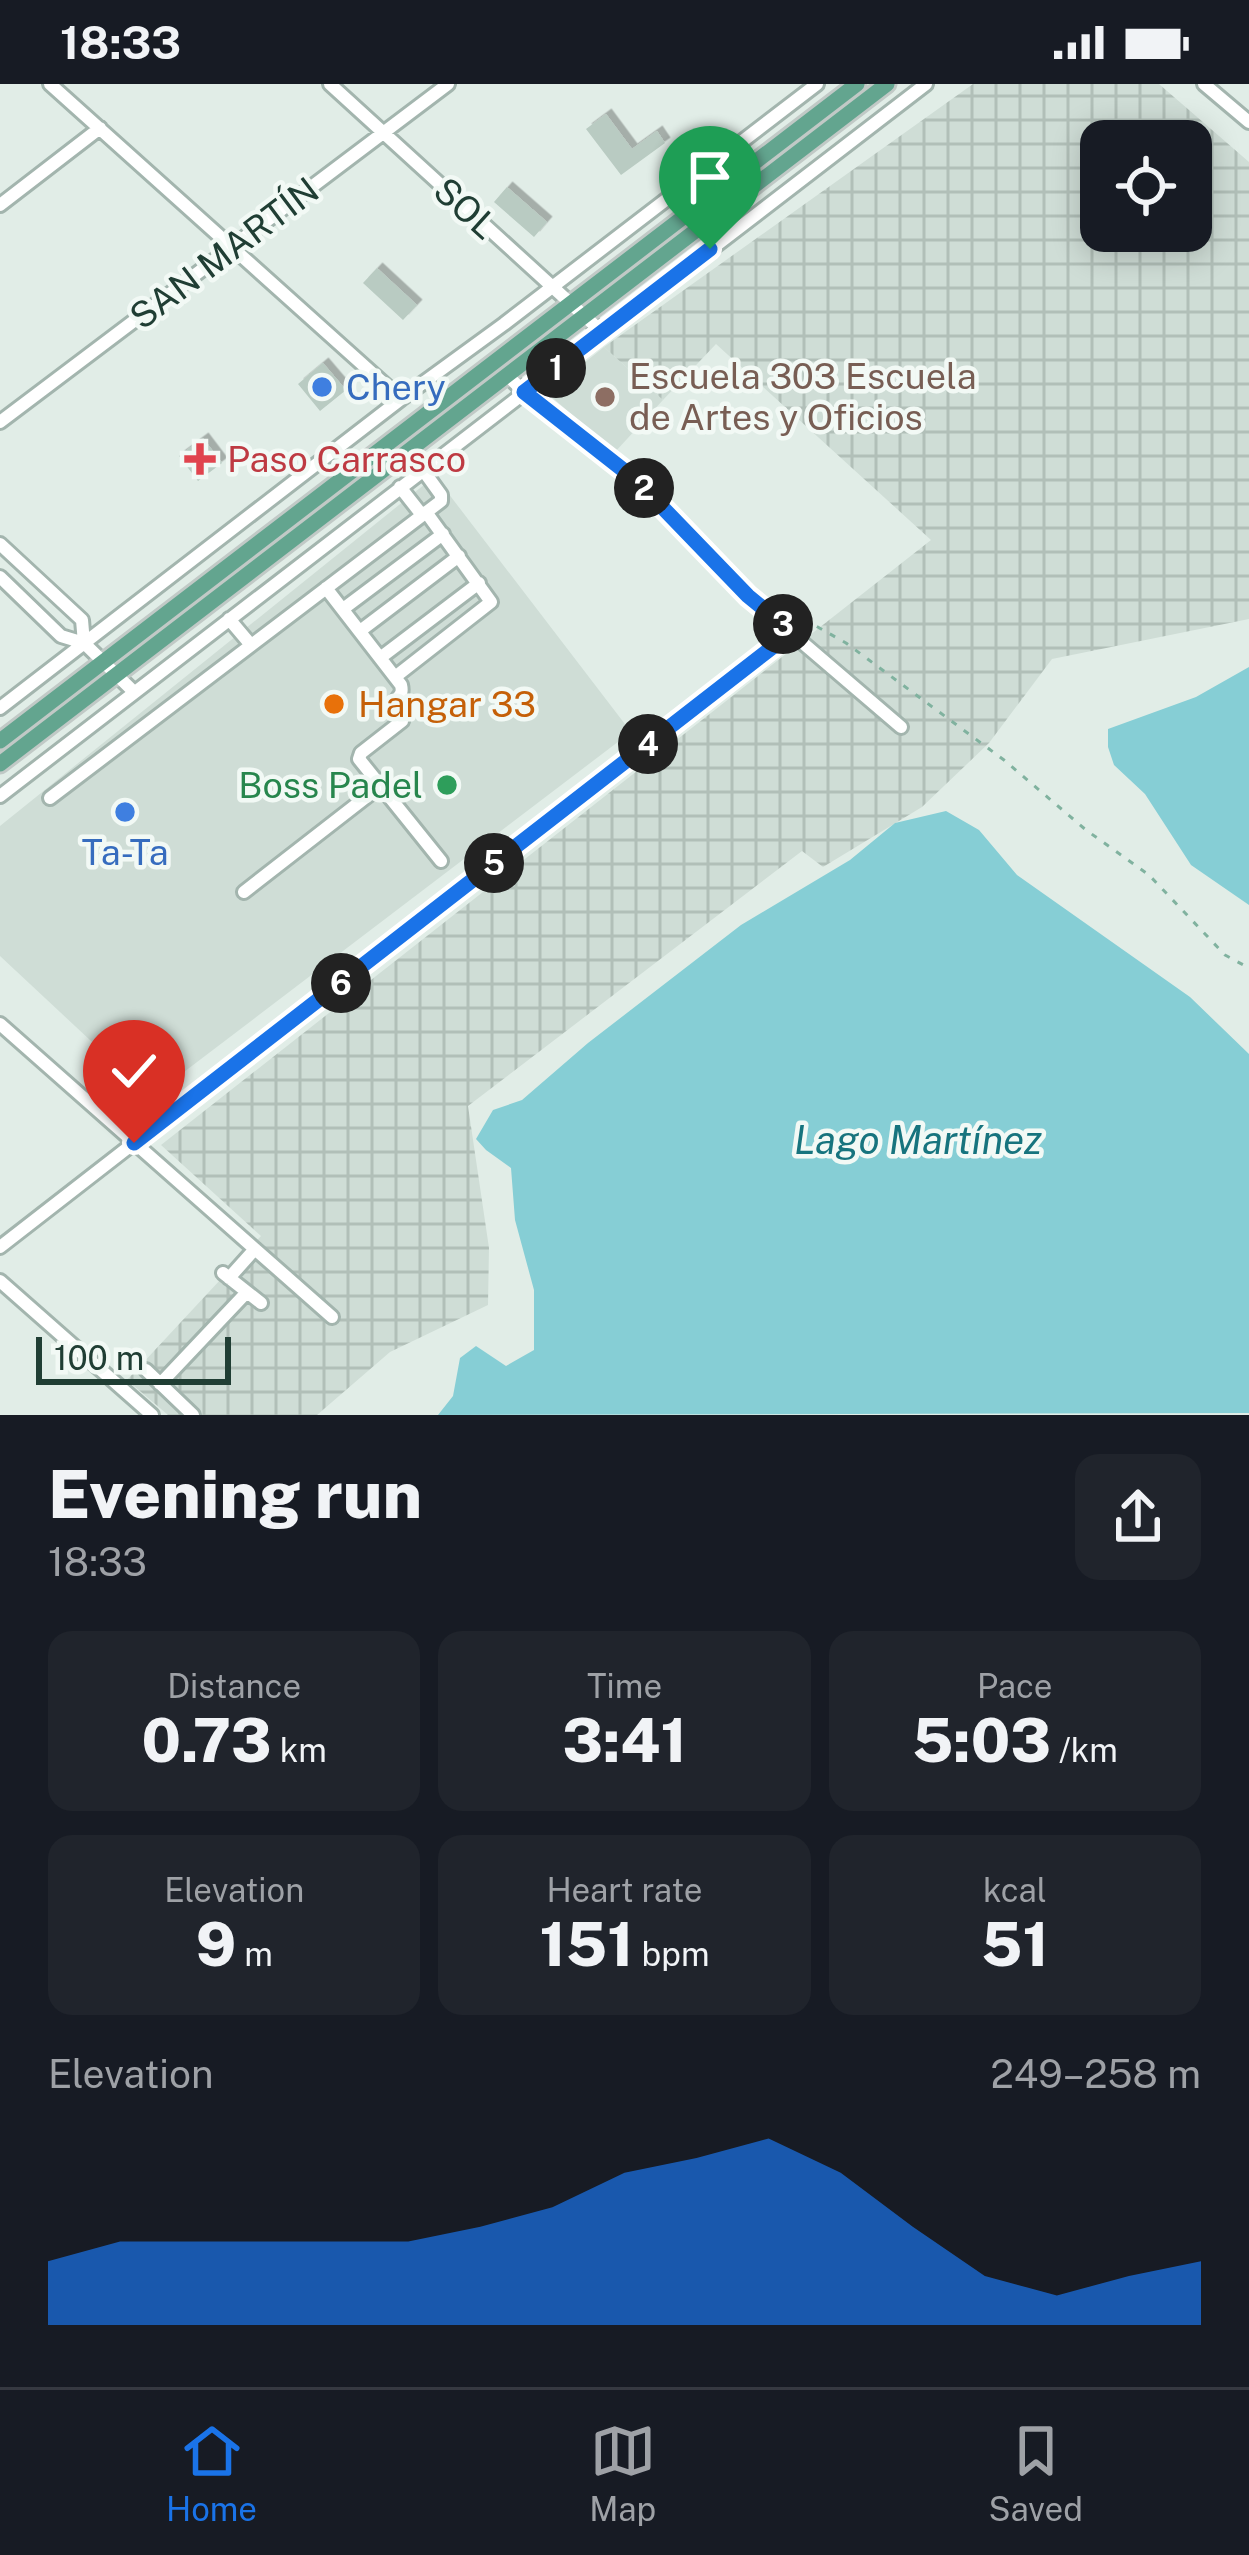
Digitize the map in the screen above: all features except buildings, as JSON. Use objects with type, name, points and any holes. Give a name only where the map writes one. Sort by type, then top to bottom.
[{"type":"main road","points":[[0,764],[507,375],[577,309],[857,84]]},
{"type":"main road","points":[[0,740],[886,84]]},
{"type":"street","points":[[50,84],[401,399]]},
{"type":"street","name":"SOL","points":[[330,84],[602,332]]},
{"type":"street","name":"SAN MARTÍN","points":[[0,422],[448,84]]},
{"type":"street","points":[[0,708],[817,84]]},
{"type":"street","points":[[0,796],[926,84]]},
{"type":"street","points":[[1204,84],[1249,122]]},
{"type":"street","points":[[0,206],[100,128]]},
{"type":"street","points":[[507,375],[636,480],[748,596],[902,727]]},
{"type":"street","points":[[50,798],[424,514],[442,497],[423,470]]},
{"type":"street","points":[[395,677],[491,602],[443,535],[400,487]]},
{"type":"street","points":[[343,609],[443,535]]},
{"type":"street","points":[[0,544],[82,620],[84,643]]},
{"type":"street","points":[[360,631],[459,556]]},
{"type":"street","points":[[0,577],[61,636],[84,643],[134,692]]},
{"type":"street","points":[[380,658],[479,583]]},
{"type":"street","points":[[326,588],[402,691],[394,705],[402,722],[358,759],[441,861]]},
{"type":"street","points":[[229,620],[251,645]]},
{"type":"street","points":[[0,1247],[792,632]]},
{"type":"street","points":[[244,892],[379,787]]},
{"type":"street","points":[[0,1024],[332,1317]]},
{"type":"street","points":[[255,1249],[226,1275],[261,1303]]},
{"type":"street","points":[[0,1281],[152,1415]]},
{"type":"street","points":[[160,1384],[248,1292]]},
{"type":"street","points":[[146,1370],[174,1407],[193,1415]]},
{"type":"path","points":[[792,632],[816,626],[831,634],[949,718],[1086,830],[1150,875],[1225,955],[1249,968]]},
{"type":"shaded area","points":[[973,84],[1159,84],[1201,120],[1080,120],[1080,252],[1212,252],[1212,130],[1249,162],[1249,619],[1052,659],[989,743],[922,807],[823,867],[802,851],[468,1106],[489,1248],[488,1305],[390,1352],[317,1415],[168,1415],[127,1380],[261,1236],[161,1145],[931,540],[716,344],[663,400],[604,347]]},
{"type":"shaded area","name":"Escuela 303 Escuela de Artes y Oficios","points":[[604,347],[663,400],[615,452],[547,393]]},
{"type":"shaded area","points":[[435,476],[631,732],[151,1097],[0,956],[0,826]]},
{"type":"green space","points":[[874,84],[597,295],[597,293]]},
{"type":"green space","points":[[552,328],[139,648],[137,648],[137,646]]},
{"type":"water","points":[[1249,667],[1249,905],[1191,865],[1145,794],[1114,765],[1108,729],[1196,697]]},
{"type":"water","name":"Lago Martínez","points":[[946,811],[979,830],[1017,875],[1190,997],[1249,1054],[1249,1413],[438,1415],[453,1396],[460,1358],[476,1346],[506,1366],[534,1350],[534,1290],[515,1220],[511,1168],[476,1139],[493,1110],[522,1100],[741,925],[850,860],[895,823]]},
{"type":"place","name":"Chery","points":[[322,387]]},
{"type":"place","name":"Escuela 303 Escuela de Artes y Oficios","points":[[605,397]]},
{"type":"place","name":"Paso Carrasco","points":[[200,459]]},
{"type":"place","name":"Hangar 33","points":[[334,704]]},
{"type":"place","name":"Boss Padel","points":[[447,785]]},
{"type":"place","name":"Ta-Ta","points":[[125,812]]},
{"type":"route","points":[[134,1143],[792,632],[748,596],[636,480],[524,392],[710,249]]}]
